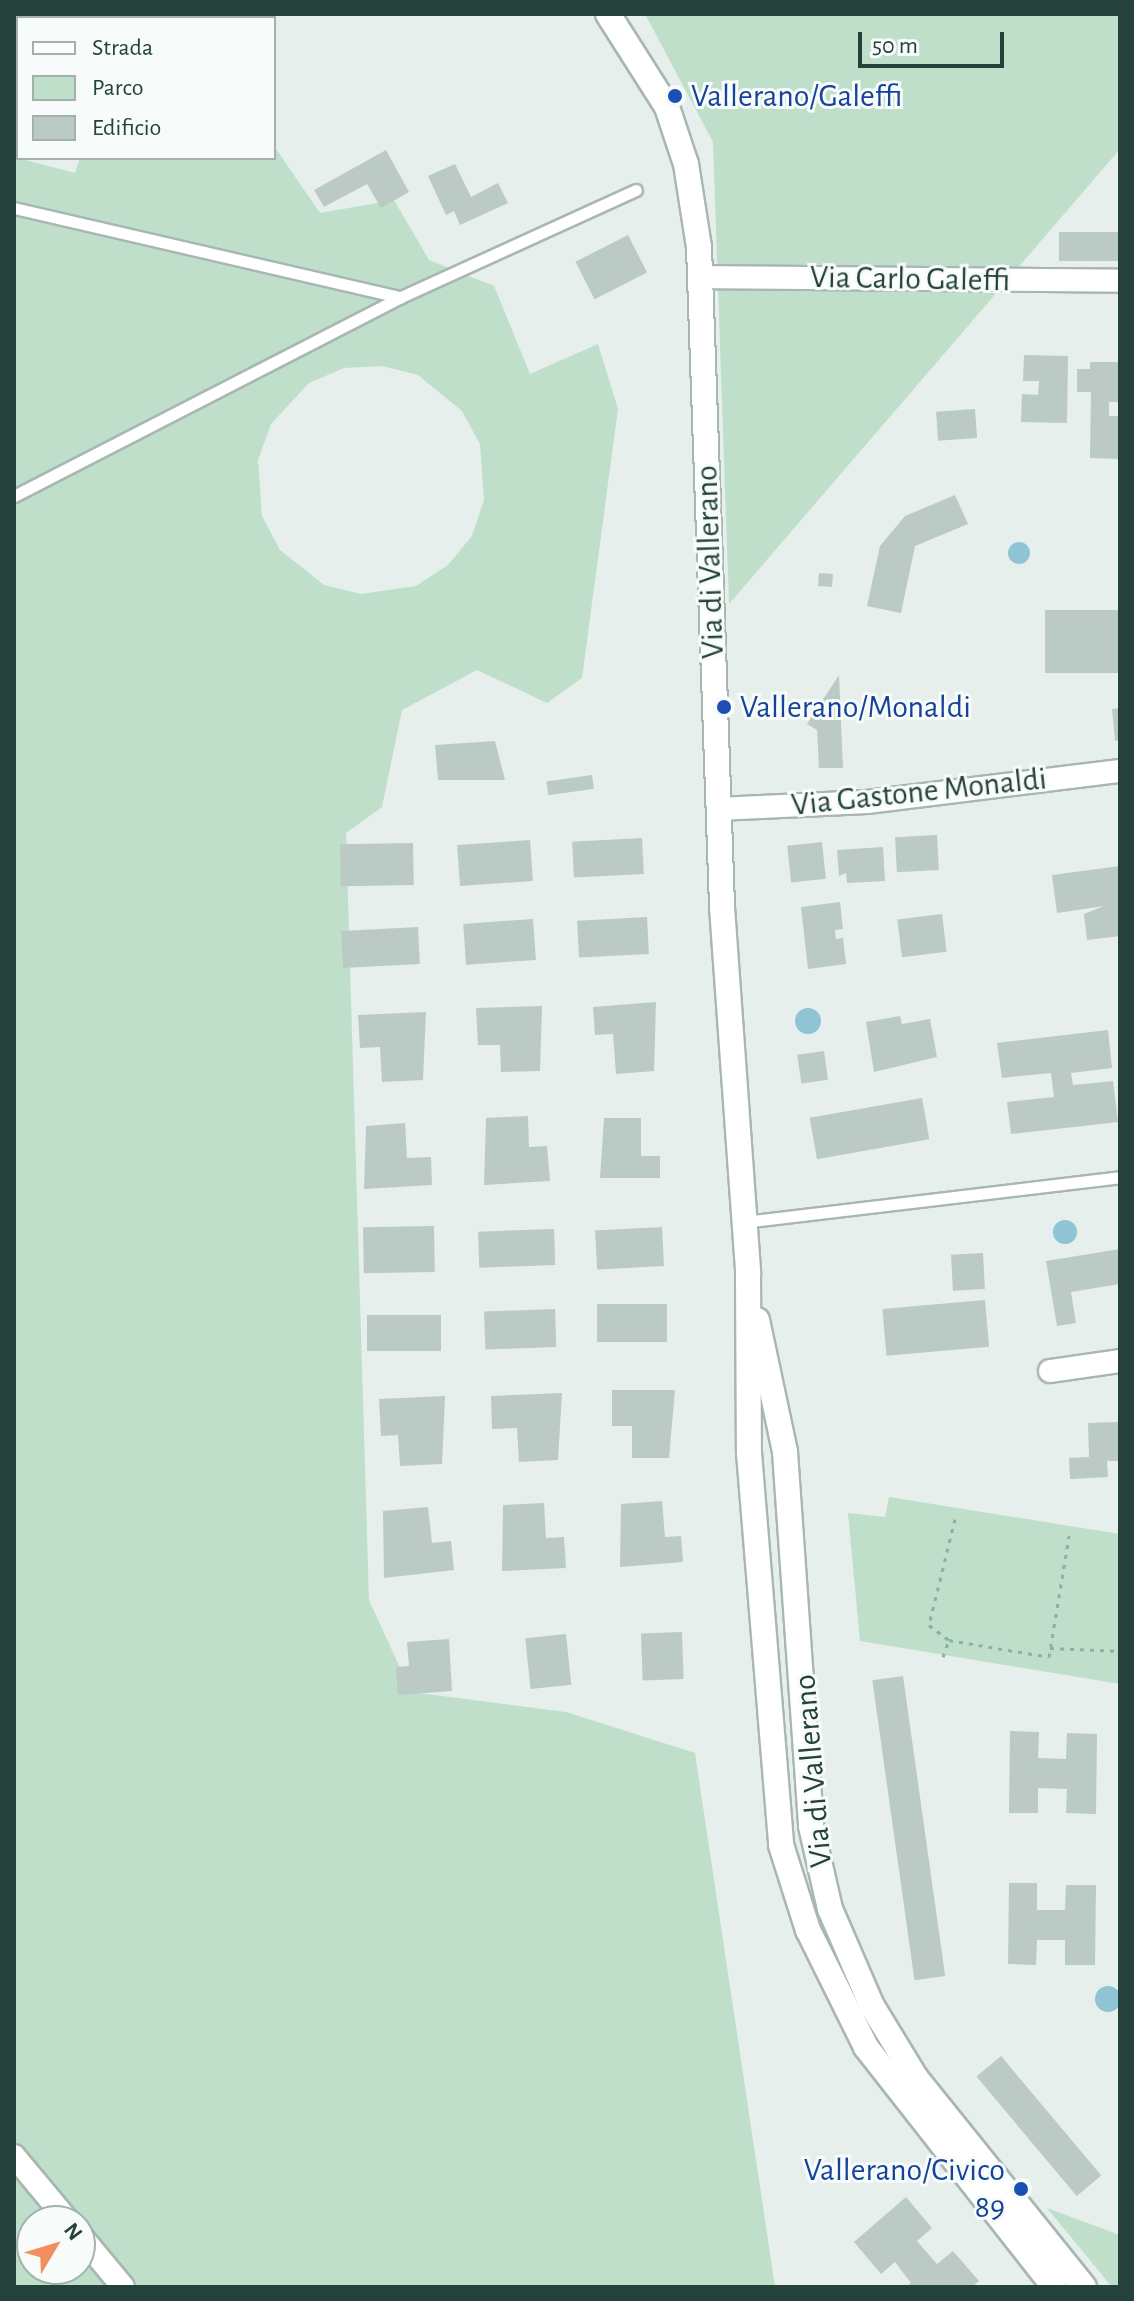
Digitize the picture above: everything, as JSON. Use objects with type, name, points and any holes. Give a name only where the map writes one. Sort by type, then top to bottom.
[{"type":"street","name":"Via di Vallerano","points":[[608,14],[649,70],[677,135],[701,277],[718,809],[748,1274],[749,1453],[775,1805],[788,1874],[826,1972],[876,2063],[1054,2287]]},
{"type":"street","name":"Via Carlo Galeffi","points":[[701,277],[1120,281]]},
{"type":"street","name":"Via Gastone Monaldi","points":[[718,809],[867,802],[1120,771]]},
{"type":"street","name":"Via di Vallerano","points":[[748,1274],[785,1452],[810,1811],[830,1909],[872,2006],[916,2078],[1084,2287]]},
{"type":"street","points":[[1050,1371],[1120,1361]]},
{"type":"street","points":[[14,2156],[55,2205]]},
{"type":"street","points":[[96,2254],[123,2287]]},
{"type":"lane","points":[[14,496],[401,297],[636,190]]},
{"type":"lane","points":[[14,208],[401,297]]},
{"type":"lane","points":[[744,1222],[1120,1177]]},
{"type":"path","points":[[955,1519],[929,1625],[949,1640],[1049,1657],[1069,1536]]},
{"type":"path","points":[[1120,1593],[1120,1619]]},
{"type":"path","points":[[943,1657],[949,1640]]},
{"type":"path","points":[[1050,1648],[1120,1651]]},
{"type":"green space","points":[[645,14],[1120,14],[1120,149],[729,604],[713,142]]},
{"type":"green space","points":[[276,149],[320,213],[394,200],[429,260],[494,286],[530,374],[598,344],[618,409],[582,678],[547,703],[477,670],[402,710],[382,807],[346,833],[369,1600],[411,1692],[566,1712],[695,1753],[775,2287],[14,2287],[14,157],[75,173],[79,160],[276,160]],"holes":[[[382,366],[418,375],[462,411],[480,444],[484,500],[472,536],[448,565],[416,586],[361,594],[324,585],[280,550],[262,516],[258,460],[271,424],[309,383],[344,368]]]},
{"type":"green space","points":[[889,1497],[1120,1534],[1120,1684],[860,1641],[848,1513],[885,1517]]},
{"type":"green space","points":[[1047,2208],[1120,2235],[1120,2287],[1112,2287]]},
{"type":"water","points":[[1015,542],[1023,542],[1030,553],[1023,564],[1015,564],[1008,557],[1008,549]]},
{"type":"water","points":[[808,1008],[817,1012],[821,1021],[817,1030],[808,1034],[799,1030],[795,1021],[799,1012]]},
{"type":"water","points":[[1065,1220],[1073,1224],[1077,1232],[1073,1240],[1065,1244],[1057,1240],[1053,1232],[1057,1224]]},
{"type":"water","points":[[1108,1986],[1117,1990],[1121,1999],[1117,2008],[1108,2012],[1099,2008],[1095,1999],[1099,1990]]},
{"type":"building","points":[[386,150],[409,192],[381,208],[367,184],[324,207],[314,190]]},
{"type":"building","points":[[455,164],[471,197],[498,183],[508,203],[460,225],[454,211],[446,215],[428,176]]},
{"type":"building","points":[[1059,232],[1120,232],[1120,261],[1059,261]]},
{"type":"building","points":[[628,235],[647,272],[594,299],[575,262]]},
{"type":"building","points":[[1024,355],[1068,356],[1067,423],[1021,422],[1022,394],[1038,395],[1039,381],[1023,381]]},
{"type":"building","points":[[1090,362],[1120,362],[1120,402],[1109,402],[1109,416],[1120,416],[1120,459],[1090,458],[1091,392],[1077,392],[1077,369],[1090,369]]},
{"type":"building","points":[[975,409],[977,438],[938,441],[936,412]]},
{"type":"building","points":[[955,495],[968,524],[915,546],[901,613],[867,606],[880,546],[905,516]]},
{"type":"building","points":[[819,573],[833,574],[832,587],[818,586]]},
{"type":"building","points":[[1045,610],[1120,610],[1120,673],[1045,673]]},
{"type":"building","points":[[839,675],[843,768],[819,768],[817,730],[807,724]]},
{"type":"building","points":[[1120,708],[1120,740],[1115,741],[1112,709]]},
{"type":"building","points":[[495,741],[505,780],[438,780],[435,745]]},
{"type":"building","points":[[592,775],[594,789],[548,795],[546,781]]},
{"type":"building","points":[[937,835],[939,870],[897,872],[895,837]]},
{"type":"building","points":[[642,838],[644,874],[574,878],[572,842]]},
{"type":"building","points":[[530,840],[533,881],[460,886],[457,845]]},
{"type":"building","points":[[822,842],[826,879],[791,882],[787,846]]},
{"type":"building","points":[[413,843],[414,885],[341,886],[340,844]]},
{"type":"building","points":[[883,847],[885,881],[847,883],[846,873],[839,876],[837,850]]},
{"type":"building","points":[[1120,866],[1120,936],[1087,940],[1084,914],[1104,906],[1057,913],[1052,875]]},
{"type":"building","points":[[840,902],[843,929],[835,930],[836,939],[843,938],[846,964],[808,969],[801,907]]},
{"type":"building","points":[[942,914],[947,952],[902,957],[897,919]]},
{"type":"building","points":[[647,917],[649,954],[579,958],[577,921]]},
{"type":"building","points":[[533,919],[536,960],[466,965],[463,924]]},
{"type":"building","points":[[418,927],[420,964],[343,968],[341,931]]},
{"type":"building","points":[[656,1002],[654,1071],[616,1074],[613,1034],[595,1035],[593,1007]]},
{"type":"building","points":[[542,1006],[540,1071],[501,1072],[500,1045],[478,1045],[476,1008]]},
{"type":"building","points":[[426,1012],[423,1080],[382,1082],[380,1047],[360,1048],[358,1015]]},
{"type":"building","points":[[900,1016],[902,1024],[930,1019],[937,1057],[874,1072],[866,1022]]},
{"type":"building","points":[[1108,1030],[1112,1068],[1071,1073],[1073,1085],[1113,1081],[1118,1122],[1011,1134],[1007,1102],[1054,1097],[1051,1073],[1002,1078],[997,1043]]},
{"type":"building","points":[[824,1051],[828,1080],[801,1083],[797,1055]]},
{"type":"building","points":[[922,1098],[929,1139],[817,1159],[810,1118]]},
{"type":"building","points":[[528,1116],[529,1147],[547,1146],[550,1181],[484,1185],[486,1118]]},
{"type":"building","points":[[604,1118],[641,1118],[641,1156],[660,1156],[660,1178],[600,1178]]},
{"type":"building","points":[[405,1123],[407,1158],[431,1157],[432,1185],[364,1189],[366,1126]]},
{"type":"building","points":[[434,1226],[435,1272],[364,1273],[363,1227]]},
{"type":"building","points":[[662,1227],[664,1266],[597,1269],[595,1231]]},
{"type":"building","points":[[554,1229],[555,1265],[479,1268],[478,1232]]},
{"type":"building","points":[[1120,1249],[1120,1284],[1071,1292],[1076,1323],[1057,1326],[1046,1261]]},
{"type":"building","points":[[983,1253],[985,1289],[953,1291],[951,1255]]},
{"type":"building","points":[[985,1300],[989,1347],[886,1356],[882,1309]]},
{"type":"building","points":[[597,1304],[667,1304],[667,1342],[597,1342]]},
{"type":"building","points":[[555,1309],[556,1347],[485,1349],[484,1311]]},
{"type":"building","points":[[367,1315],[441,1315],[441,1351],[367,1351]]},
{"type":"building","points":[[612,1390],[675,1390],[669,1458],[632,1458],[632,1426],[612,1426]]},
{"type":"building","points":[[562,1393],[558,1460],[519,1462],[517,1428],[492,1429],[491,1396]]},
{"type":"building","points":[[445,1396],[442,1464],[400,1466],[398,1435],[381,1436],[379,1399]]},
{"type":"building","points":[[1120,1422],[1120,1461],[1107,1461],[1108,1477],[1070,1479],[1069,1458],[1089,1457],[1088,1423]]},
{"type":"building","points":[[662,1501],[665,1537],[681,1536],[683,1562],[620,1567],[621,1504]]},
{"type":"building","points":[[544,1503],[546,1538],[564,1537],[566,1568],[502,1571],[503,1505]]},
{"type":"building","points":[[428,1507],[432,1543],[451,1541],[454,1570],[384,1578],[383,1511]]},
{"type":"building","points":[[682,1632],[684,1679],[643,1680],[641,1633]]},
{"type":"building","points":[[566,1634],[571,1685],[531,1689],[525,1638]]},
{"type":"building","points":[[449,1639],[452,1691],[398,1695],[396,1667],[409,1666],[407,1642]]},
{"type":"building","points":[[903,1676],[945,1976],[914,1980],[872,1680]]},
{"type":"building","points":[[1010,1731],[1039,1732],[1038,1758],[1066,1759],[1067,1733],[1097,1734],[1096,1814],[1066,1813],[1067,1789],[1038,1788],[1038,1813],[1009,1813]]},
{"type":"building","points":[[1009,1883],[1037,1883],[1037,1910],[1065,1910],[1066,1885],[1096,1885],[1095,1965],[1065,1965],[1065,1940],[1037,1940],[1036,1965],[1008,1964]]},
{"type":"building","points":[[1001,2056],[1101,2176],[1077,2196],[976,2077]]},
{"type":"building","points":[[906,2197],[932,2228],[917,2241],[937,2264],[953,2251],[979,2281],[972,2287],[906,2287],[911,2283],[895,2262],[881,2274],[854,2242]]},
{"type":"place","name":"Vallerano/Galeffi","points":[[675,96]]},
{"type":"place","name":"Vallerano/Monaldi","points":[[724,707]]},
{"type":"place","name":"Vallerano/Civico 89","points":[[1021,2189]]}]
